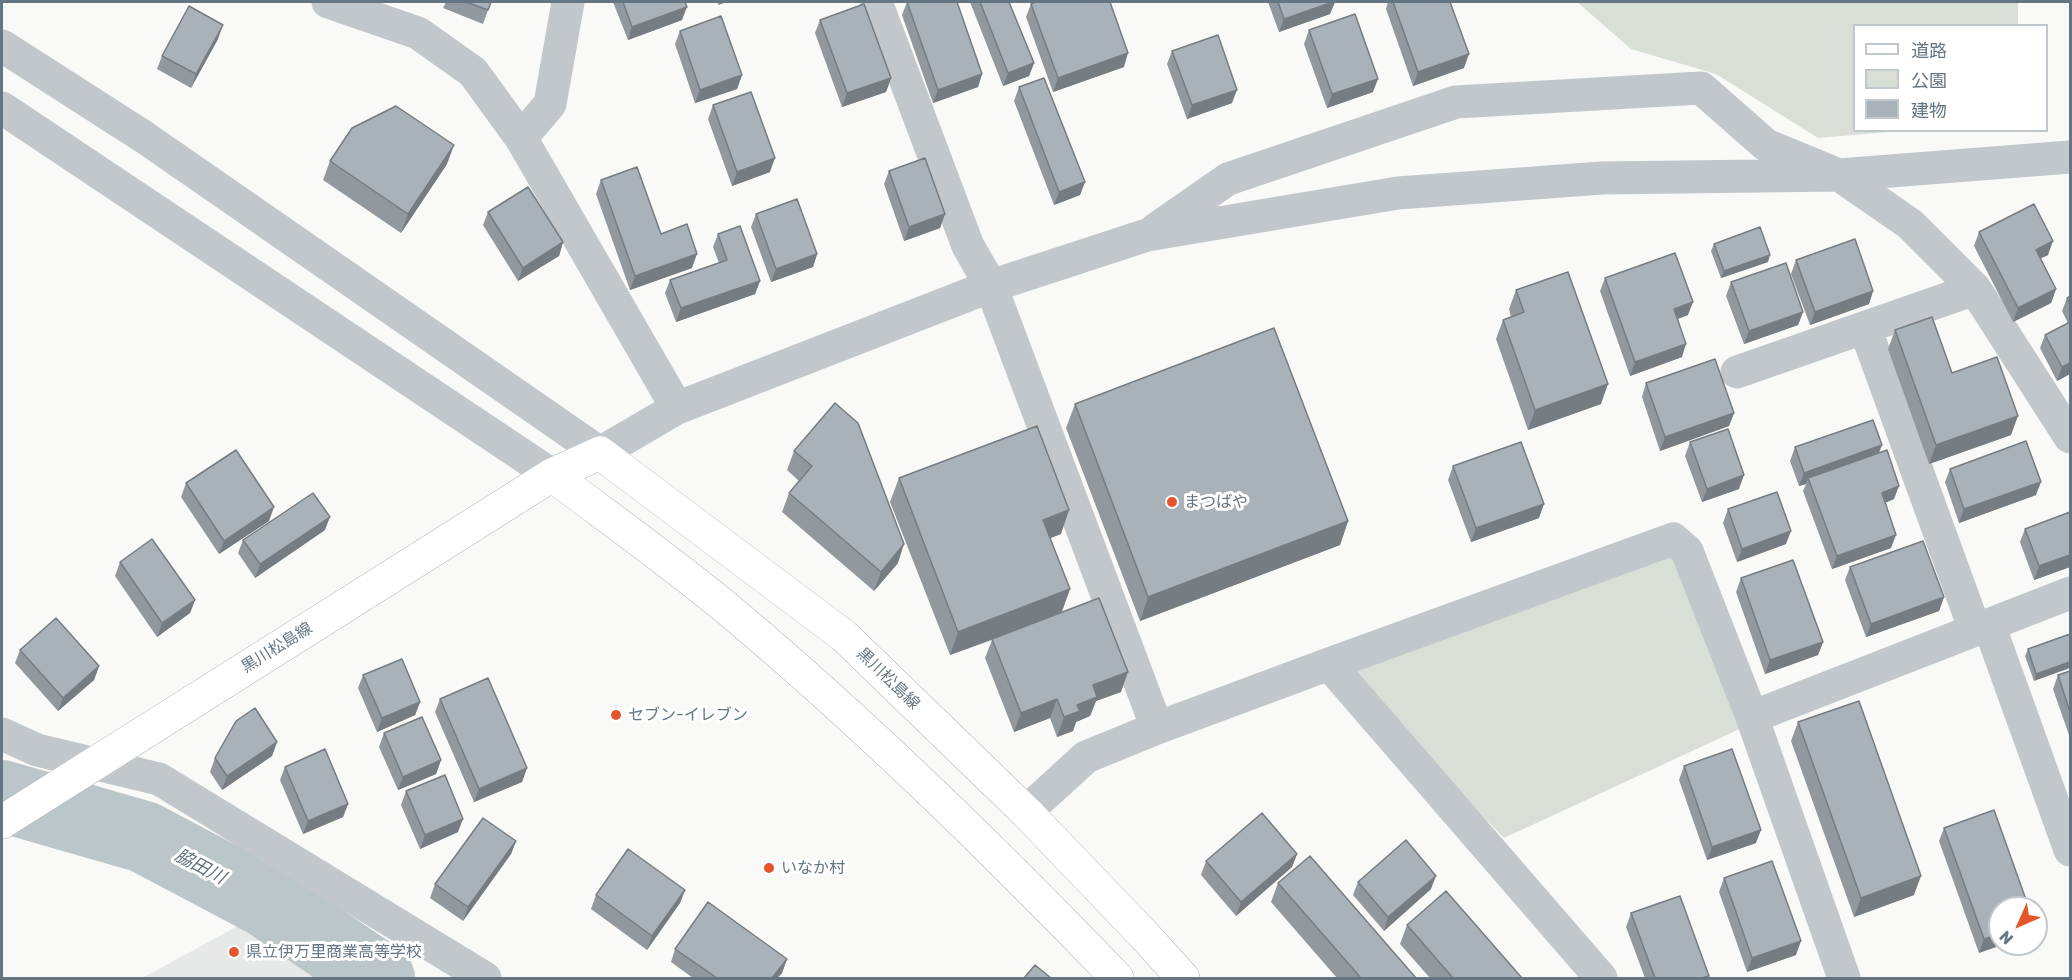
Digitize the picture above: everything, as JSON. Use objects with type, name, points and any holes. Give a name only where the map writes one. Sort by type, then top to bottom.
[{"type":"main road","name":"黒川松島線","points":[[2,822],[552,475],[600,453],[843,636],[1026,812],[1183,978]]},
{"type":"main road","points":[[552,475],[734,614],[854,717],[1044,902],[1117,978]]},
{"type":"street","points":[[328,2],[418,33],[473,72],[521,138],[677,408]]},
{"type":"street","points":[[521,138],[550,104],[568,2]]},
{"type":"street","points":[[876,2],[968,246],[991,286],[1157,728]]},
{"type":"street","points":[[2,46],[144,137],[600,453],[677,408],[991,286],[1147,235],[1398,193],[1602,178],[1839,175],[2070,157]]},
{"type":"street","points":[[1147,235],[1228,179],[1456,102],[1701,88],[1766,145],[1839,175],[1910,224],[1975,290],[2070,437]]},
{"type":"street","points":[[2,108],[552,475]]},
{"type":"street","points":[[1737,372],[1975,290]]},
{"type":"street","points":[[1865,328],[2070,850]]},
{"type":"street","points":[[1026,812],[1086,757],[1329,664],[1673,539],[1686,551],[1752,717],[1844,978]]},
{"type":"street","points":[[1752,717],[2070,593]]},
{"type":"street","points":[[1329,664],[1601,978]]},
{"type":"street","points":[[2,734],[38,750],[159,779],[485,978]]},
{"type":"shaded area","name":"県立伊万里商業高等学校","points":[[238,926],[320,978],[142,978]]},
{"type":"green space","points":[[1577,2],[2018,2],[2018,24],[1853,24],[1853,132],[1887,132],[1818,138],[1716,74],[1631,49]]},
{"type":"green space","points":[[1672,554],[1744,727],[1504,838],[1455,787],[1354,671]]},
{"type":"building","points":[[466,2],[491,2],[488,10]]},
{"type":"building","points":[[623,2],[685,2],[687,7],[632,27]]},
{"type":"building","points":[[907,2],[957,2],[982,74],[938,90]]},
{"type":"building","points":[[980,2],[1009,2],[1034,63],[1008,73]]},
{"type":"building","points":[[1036,2],[1110,2],[1128,53],[1058,78],[1031,4]]},
{"type":"building","points":[[1278,2],[1333,2],[1284,19]]},
{"type":"building","points":[[1393,2],[1450,2],[1469,54],[1418,72]]},
{"type":"building","points":[[864,4],[891,78],[847,93],[820,20]]},
{"type":"building","points":[[189,6],[223,25],[196,74],[162,56]]},
{"type":"building","points":[[1355,14],[1378,79],[1332,94],[1309,30]]},
{"type":"building","points":[[721,16],[742,75],[700,90],[680,31]]},
{"type":"building","points":[[1218,35],[1237,90],[1192,105],[1172,51]]},
{"type":"building","points":[[1044,78],[1085,182],[1059,192],[1019,87]]},
{"type":"building","points":[[751,92],[775,158],[737,172],[713,105]]},
{"type":"building","points":[[396,106],[454,145],[408,214],[330,161],[352,128]]},
{"type":"building","points":[[925,158],[945,214],[909,227],[889,171]]},
{"type":"building","points":[[637,167],[661,234],[687,224],[697,254],[635,276],[601,180]]},
{"type":"building","points":[[528,187],[563,242],[523,268],[488,212]]},
{"type":"building","points":[[797,199],[817,254],[776,269],[756,214]]},
{"type":"building","points":[[2034,204],[2053,241],[2036,250],[2056,289],[2018,308],[1979,232]]},
{"type":"building","points":[[740,226],[760,281],[681,308],[670,280],[727,260],[718,234]]},
{"type":"building","points":[[1760,227],[1770,255],[1724,271],[1714,244]]},
{"type":"building","points":[[1855,239],[1873,291],[1815,312],[1796,260]]},
{"type":"building","points":[[1675,253],[1693,302],[1674,309],[1686,344],[1635,362],[1605,278]]},
{"type":"building","points":[[1786,263],[1803,312],[1749,331],[1731,282]]},
{"type":"building","points":[[1568,272],[1608,384],[1535,410],[1503,320],[1524,312],[1516,290]]},
{"type":"building","points":[[1932,317],[1952,373],[1997,357],[2018,416],[1936,445],[1895,330]]},
{"type":"building","points":[[2070,322],[2070,363],[2062,367],[2045,335]]},
{"type":"building","points":[[1274,328],[1348,521],[1148,597],[1075,404]]},
{"type":"building","points":[[1715,359],[1734,413],[1665,437],[1646,383]]},
{"type":"building","points":[[835,403],[858,423],[904,544],[881,572],[789,493],[812,466],[794,451]]},
{"type":"building","points":[[1873,420],[1882,445],[1804,473],[1795,447]]},
{"type":"building","points":[[1037,426],[1069,510],[1043,520],[1070,589],[958,632],[899,478]]},
{"type":"building","points":[[1728,429],[1744,475],[1707,489],[1690,442]]},
{"type":"building","points":[[2026,441],[2041,482],[1964,509],[1950,469]]},
{"type":"building","points":[[1521,442],[1544,504],[1476,528],[1453,466]]},
{"type":"building","points":[[236,450],[274,507],[224,541],[186,483]]},
{"type":"building","points":[[1887,450],[1899,486],[1882,493],[1896,535],[1837,556],[1808,478]]},
{"type":"building","points":[[1777,492],[1791,531],[1742,549],[1728,509]]},
{"type":"building","points":[[313,493],[330,517],[260,564],[243,540]]},
{"type":"building","points":[[2070,512],[2070,555],[2039,566],[2025,529]]},
{"type":"building","points":[[152,539],[195,600],[162,623],[120,562]]},
{"type":"building","points":[[1923,541],[1944,597],[1871,624],[1850,567]]},
{"type":"building","points":[[1793,560],[1823,642],[1770,660],[1741,578]]},
{"type":"building","points":[[1099,598],[1128,672],[1093,685],[1097,697],[1077,705],[1080,711],[1064,717],[1057,699],[1021,713],[992,639]]},
{"type":"building","points":[[56,618],[99,666],[63,698],[20,650]]},
{"type":"building","points":[[2070,634],[2070,662],[2036,674],[2028,649]]},
{"type":"building","points":[[402,659],[420,702],[382,718],[363,675]]},
{"type":"building","points":[[2070,671],[2070,712],[2058,675]]},
{"type":"building","points":[[488,678],[527,768],[479,789],[440,699]]},
{"type":"building","points":[[1859,701],[1921,876],[1861,898],[1798,722]]},
{"type":"building","points":[[255,708],[277,742],[227,776],[215,758],[236,721]]},
{"type":"building","points":[[422,717],[441,760],[403,777],[384,733]]},
{"type":"building","points":[[325,749],[348,804],[308,821],[285,767]]},
{"type":"building","points":[[1732,749],[1761,830],[1712,847],[1684,766]]},
{"type":"building","points":[[445,775],[463,819],[425,835],[406,791]]},
{"type":"building","points":[[1994,810],[2025,896],[1988,896],[1988,938],[1984,939],[1944,828]]},
{"type":"building","points":[[1262,813],[1297,854],[1241,902],[1206,861]]},
{"type":"building","points":[[483,818],[516,841],[468,907],[435,884]]},
{"type":"building","points":[[1406,840],[1436,876],[1388,917],[1358,882]]},
{"type":"building","points":[[628,849],[685,890],[652,936],[596,895]]},
{"type":"building","points":[[1310,856],[1416,978],[1361,978],[1278,883]]},
{"type":"building","points":[[1772,861],[1801,941],[1752,958],[1724,878]]},
{"type":"building","points":[[1446,891],[1522,978],[1453,978],[1407,925]]},
{"type":"building","points":[[1680,896],[1709,976],[1655,978],[1631,913]]},
{"type":"building","points":[[708,902],[787,959],[772,978],[717,978],[675,949]]},
{"type":"building","points":[[1035,965],[1051,978],[1024,978]]},
{"type":"waterway","name":"脇田川","points":[[2,796],[144,837],[265,901],[379,978]]},
{"type":"place","name":"まつばや","points":[[1172,502]]},
{"type":"place","name":"セブン-イレブン","points":[[616,715]]},
{"type":"place","name":"いなか村","points":[[769,868]]},
{"type":"place","name":"県立伊万里商業高等学校","points":[[234,952]]}]
